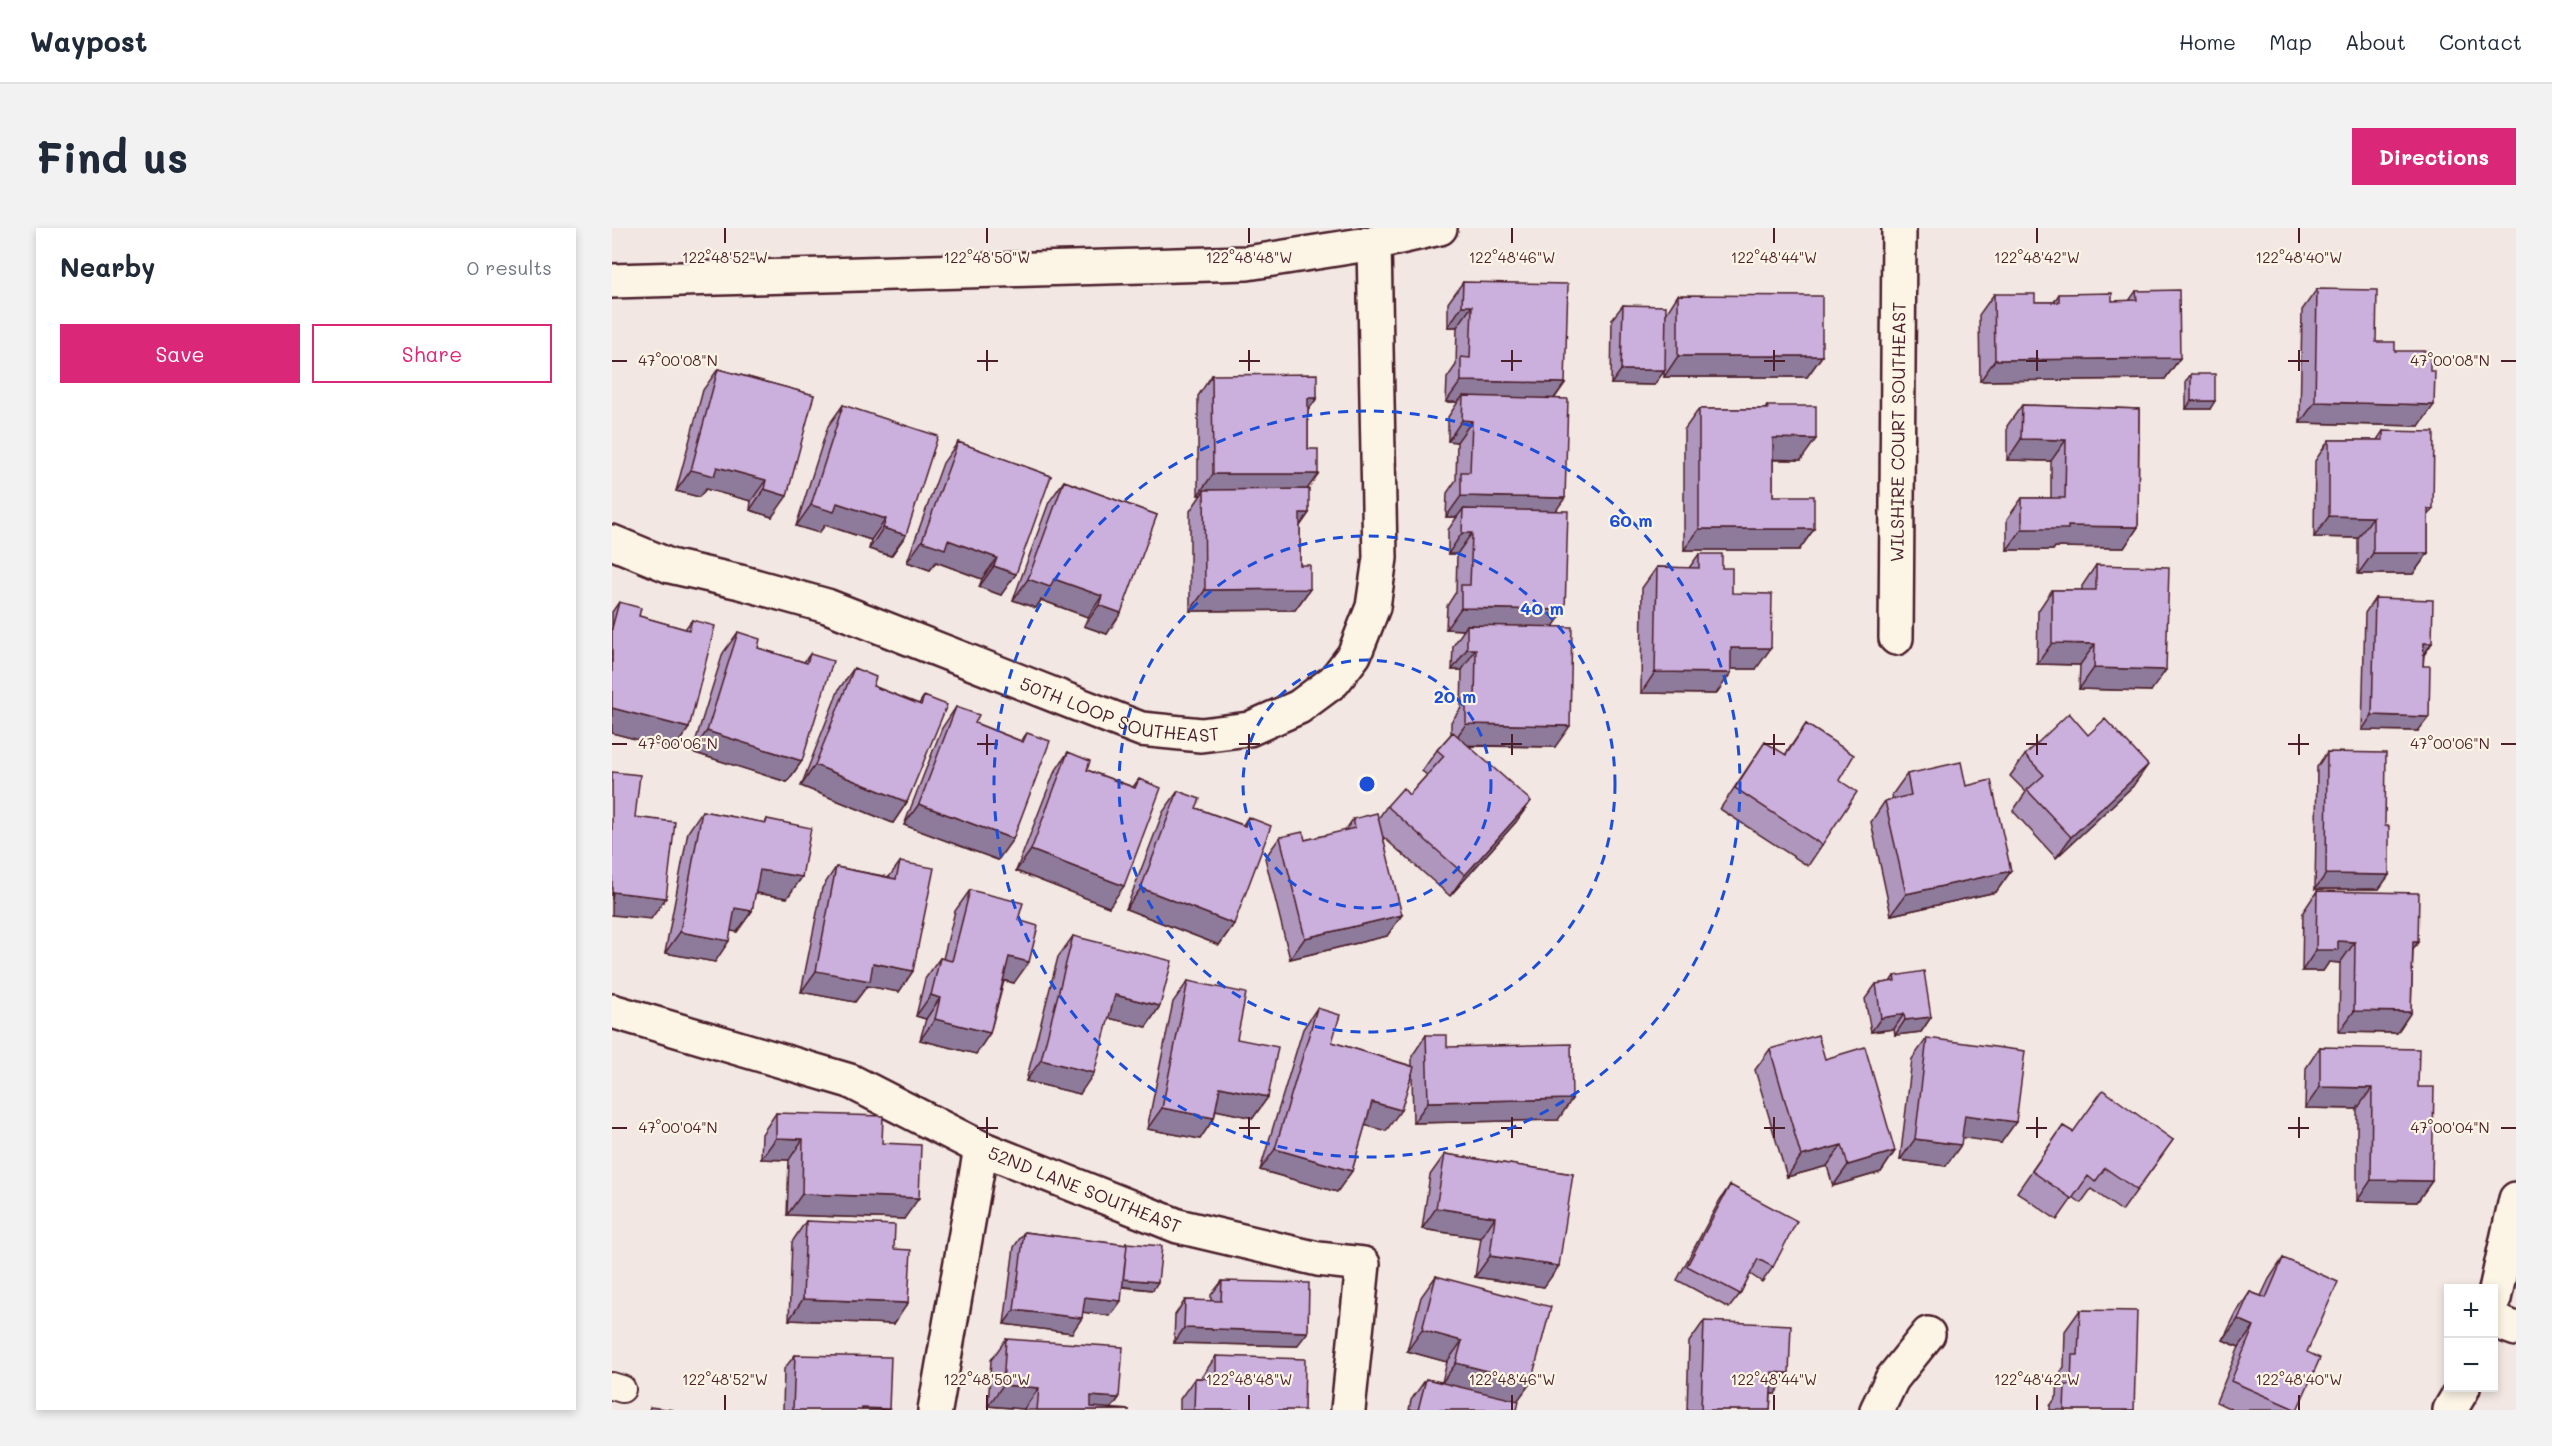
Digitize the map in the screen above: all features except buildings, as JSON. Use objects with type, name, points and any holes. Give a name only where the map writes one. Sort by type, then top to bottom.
[{"type":"street","points":[[612,280],[1247,263],[1374,243],[1440,228]]},
{"type":"street","name":"WILSHIRE COURT SOUTHEAST","points":[[1896,638],[1899,228]]},
{"type":"street","name":"50TH LOOP SOUTHEAST","points":[[612,542],[670,566],[827,606],[1142,729],[1201,735],[1249,729],[1299,707],[1334,681],[1354,656],[1373,607],[1380,558],[1374,243]]},
{"type":"street","name":"52ND LANE SOUTHEAST","points":[[612,1011],[850,1081],[981,1148],[1178,1226],[1318,1259],[1363,1264],[1348,1410]]},
{"type":"street","points":[[936,1410],[981,1148]]},
{"type":"street","points":[[2496,1284],[2516,1199]]},
{"type":"street","points":[[2498,1323],[2516,1329]]},
{"type":"street","points":[[1877,1410],[1892,1379],[1928,1334]]},
{"type":"street","points":[[2450,1410],[2461,1392]]}]
